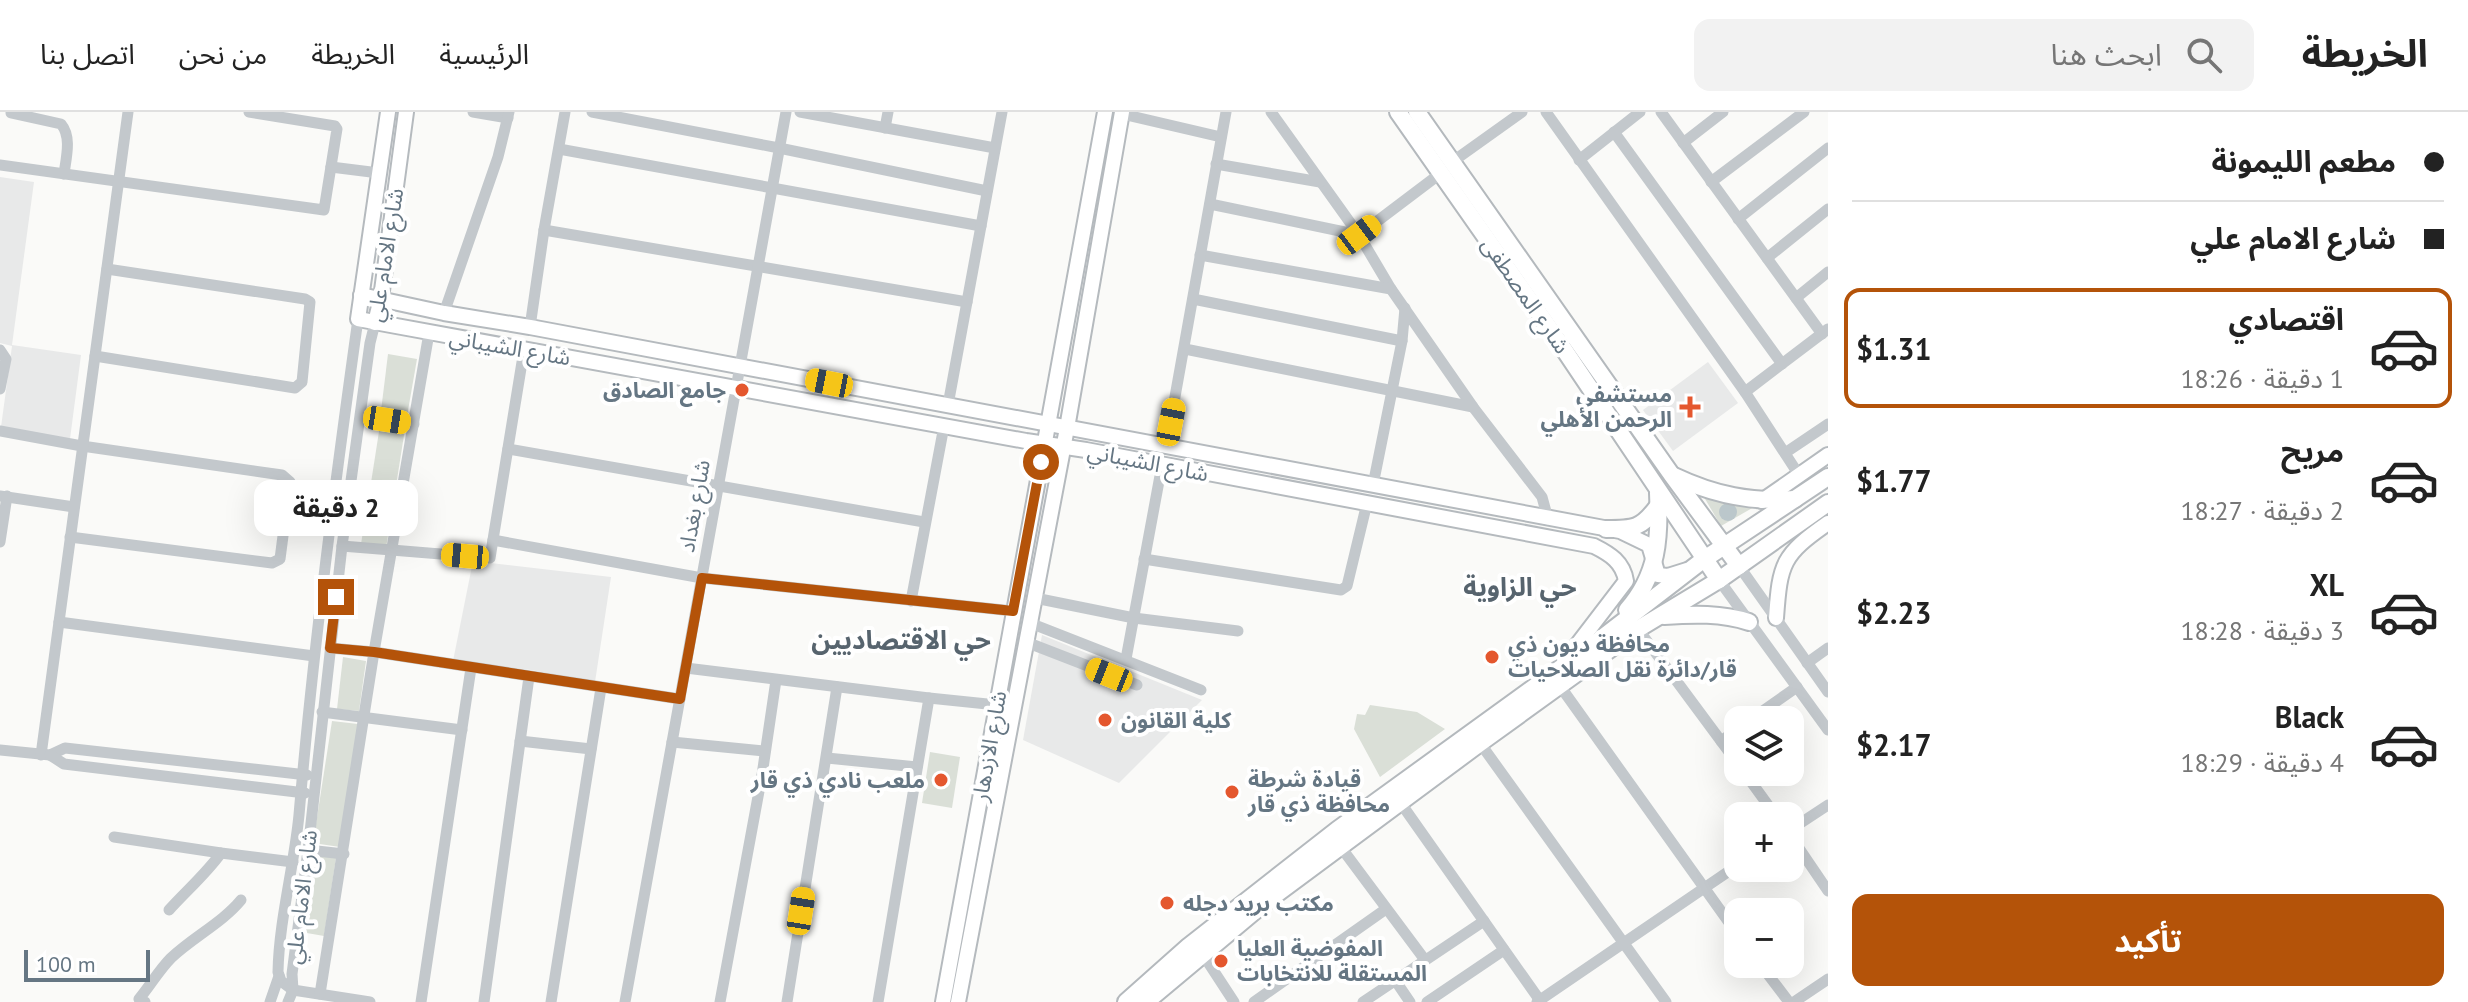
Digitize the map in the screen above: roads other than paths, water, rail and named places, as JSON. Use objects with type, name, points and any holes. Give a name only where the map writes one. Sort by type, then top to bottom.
[{"type":"highway","name":"شارع المصطفى","points":[[1398,112],[1446,167],[1739,566]]},
{"type":"highway","name":"شارع المصطفى","points":[[1417,112],[1446,167],[1697,564],[1719,580]]},
{"type":"highway","points":[[1671,474],[1707,490],[1762,501],[1797,499]]},
{"type":"highway","points":[[1146,1002],[1334,844],[1561,666],[1697,564],[1828,477]]},
{"type":"highway","points":[[1606,529],[1639,526],[1648,519],[1658,498]]},
{"type":"highway","points":[[1598,641],[1644,590],[1654,564],[1658,498]]},
{"type":"highway","points":[[1126,1002],[1189,946],[1334,844],[1400,802],[1638,629],[1719,580],[1828,503]]},
{"type":"highway","points":[[1658,617],[1731,615],[1749,622]]},
{"type":"main road","name":"شارع الامام علي","points":[[358,319],[388,112]]},
{"type":"main road","name":"شارع الامام علي","points":[[375,323],[406,112]]},
{"type":"main road","name":"شارع الازدهار","points":[[943,1002],[1105,112]]},
{"type":"main road","name":"شارع الازدهار","points":[[958,1002],[1067,428],[1122,113]]},
{"type":"main road","points":[[1094,171],[1112,174]]},
{"type":"main road","name":"شارع الشيباني","points":[[361,295],[1606,529],[1631,535],[1649,545],[1654,564]]},
{"type":"main road","name":"شارع الشيباني","points":[[358,319],[1594,546],[1620,564],[1626,581],[1561,666]]},
{"type":"main road","points":[[1762,501],[1828,455]]},
{"type":"main road","points":[[1447,518],[1450,499]]},
{"type":"main road","points":[[1776,618],[1780,578],[1787,559],[1799,544],[1828,523]]},
{"type":"main road","points":[[1654,564],[1655,571],[1661,577],[1697,564]]},
{"type":"main road","points":[[979,801],[995,804]]},
{"type":"street","points":[[46,755],[59,622],[128,112]]},
{"type":"street","points":[[0,165],[324,210],[335,126],[249,112]]},
{"type":"street","points":[[444,313],[494,169],[508,115],[473,112]]},
{"type":"street","points":[[530,327],[565,112]]},
{"type":"street","points":[[592,112],[987,191]]},
{"type":"street","name":"شارع بغداد","points":[[625,1002],[786,112]]},
{"type":"street","points":[[800,112],[995,148]]},
{"type":"street","points":[[885,128],[888,112]]},
{"type":"street","points":[[948,405],[1002,112]]},
{"type":"street","points":[[1166,447],[1226,112]]},
{"type":"street","points":[[1271,112],[1359,235],[1391,289],[1473,407],[1542,497],[1548,519]]},
{"type":"street","points":[[1210,204],[1359,235],[1522,112]]},
{"type":"street","points":[[1546,112],[1745,392],[1799,475]]},
{"type":"street","points":[[1579,160],[1640,112]]},
{"type":"street","points":[[1661,112],[1796,298],[1825,331],[1745,392]]},
{"type":"street","points":[[1683,143],[1723,112]]},
{"type":"street","points":[[1711,182],[1804,112]]},
{"type":"street","points":[[11,113],[61,124],[66,129],[64,174]]},
{"type":"street","points":[[1122,113],[1221,137]]},
{"type":"street","points":[[1614,132],[1782,364]]},
{"type":"street","points":[[1738,219],[1828,148]]},
{"type":"street","points":[[559,149],[981,226]]},
{"type":"street","points":[[1216,164],[1320,182]]},
{"type":"street","points":[[331,167],[379,173]]},
{"type":"street","points":[[1767,258],[1828,209]]},
{"type":"street","points":[[544,230],[967,302]]},
{"type":"street","points":[[1200,255],[1391,289]]},
{"type":"street","points":[[95,356],[295,388],[302,382],[310,302],[305,299],[107,269]]},
{"type":"street","points":[[1796,298],[1828,272]]},
{"type":"street","points":[[1193,299],[1402,341]]},
{"type":"street","points":[[1373,485],[1402,341],[1405,308]]},
{"type":"street","name":"شارع الامام علي","points":[[290,996],[279,976],[279,959],[293,862],[329,530],[358,319]]},
{"type":"street","name":"شارع الامام علي","points":[[290,996],[342,546],[375,323]]},
{"type":"street","points":[[320,994],[429,333]]},
{"type":"street","points":[[1185,349],[1473,407]]},
{"type":"street","points":[[0,350],[6,359],[0,389]]},
{"type":"street","points":[[342,546],[490,558],[524,350]]},
{"type":"street","points":[[361,416],[414,424]]},
{"type":"street","points":[[1785,453],[1828,424]]},
{"type":"street","points":[[911,601],[944,426]]},
{"type":"street","points":[[0,431],[282,475],[290,482],[280,559],[272,563],[70,537]]},
{"type":"street","points":[[508,449],[924,522]]},
{"type":"street","points":[[1126,659],[1162,465]]},
{"type":"street","points":[[0,542],[4,496],[74,507]]},
{"type":"street","points":[[1144,559],[1341,590],[1347,586],[1367,503]]},
{"type":"street","points":[[284,525],[329,530]]},
{"type":"street","points":[[493,540],[702,578],[1013,611]]},
{"type":"street","points":[[1739,566],[1828,692]]},
{"type":"street","points":[[1719,580],[1828,730]]},
{"type":"street","points":[[1035,598],[1134,618],[1238,631]]},
{"type":"street","points":[[59,622],[314,656]]},
{"type":"street","points":[[1030,623],[1201,690]]},
{"type":"street","points":[[1638,629],[1724,745]]},
{"type":"street","points":[[1026,642],[1137,685]]},
{"type":"street","points":[[330,648],[680,699]]},
{"type":"street","points":[[1807,663],[1828,648]]},
{"type":"street","points":[[421,1002],[471,668]]},
{"type":"street","points":[[686,668],[997,705]]},
{"type":"street","points":[[484,1002],[529,677]]},
{"type":"street","points":[[720,1002],[776,680]]},
{"type":"street","points":[[1560,686],[1724,917]]},
{"type":"street","points":[[787,1002],[837,687]]},
{"type":"street","points":[[1770,706],[1797,687]]},
{"type":"street","points":[[551,1002],[601,688]]},
{"type":"street","points":[[878,1002],[929,698]]},
{"type":"street","points":[[322,712],[462,730]]},
{"type":"street","points":[[520,741],[591,749]]},
{"type":"street","points":[[672,742],[765,751]]},
{"type":"street","points":[[1480,743],[1666,1002]]},
{"type":"street","points":[[46,755],[65,748],[315,777]]},
{"type":"street","points":[[0,750],[46,755],[64,764],[314,795]]},
{"type":"street","points":[[827,758],[917,767]]},
{"type":"street","points":[[1400,802],[1539,1001],[1724,875]]},
{"type":"street","points":[[1804,822],[1828,805]]},
{"type":"street","points":[[114,837],[293,862]]},
{"type":"street","points":[[1334,844],[1425,960]]},
{"type":"street","points":[[308,850],[344,854]]},
{"type":"street","points":[[169,910],[209,870],[221,853]]},
{"type":"street","points":[[1804,854],[1828,891]]},
{"type":"street","points":[[145,1002],[139,999],[171,959],[230,914],[241,900]]},
{"type":"street","points":[[1254,1002],[1386,909]]},
{"type":"street","points":[[1363,1002],[1484,921]]},
{"type":"street","points":[[1427,1002],[1504,950]]},
{"type":"street","points":[[1202,953],[1234,1002]]},
{"type":"street","points":[[270,1002],[279,976]]},
{"type":"street","points":[[1771,978],[1791,1002],[1828,979]]},
{"type":"street","points":[[1395,980],[1410,1002]]},
{"type":"street","points":[[290,996],[320,994],[370,1002]]},
{"type":"place","name":"جامع الصادق","points":[[742,390]]},
{"type":"place","name":"مستشفى الرحمن الأهلي","points":[[1690,407]]},
{"type":"place","name":"محافظة ديون ذي قار/دائرة نقل الصلاحيات","points":[[1492,657]]},
{"type":"place","name":"كلية القانون","points":[[1105,720]]},
{"type":"place","name":"ملعب نادي ذي قار","points":[[941,780]]},
{"type":"place","name":"قيادة شرطة محافظة ذي قار","points":[[1232,792]]},
{"type":"place","name":"مكتب بريد دجله","points":[[1167,903]]},
{"type":"place","name":"المفوضية العليا المستقلة للانتخابات","points":[[1221,961]]},
{"type":"district","name":"حي الزاوية","points":[[1520,586]]},
{"type":"district","name":"حي الاقتصاديين","points":[[901,639]]}]
